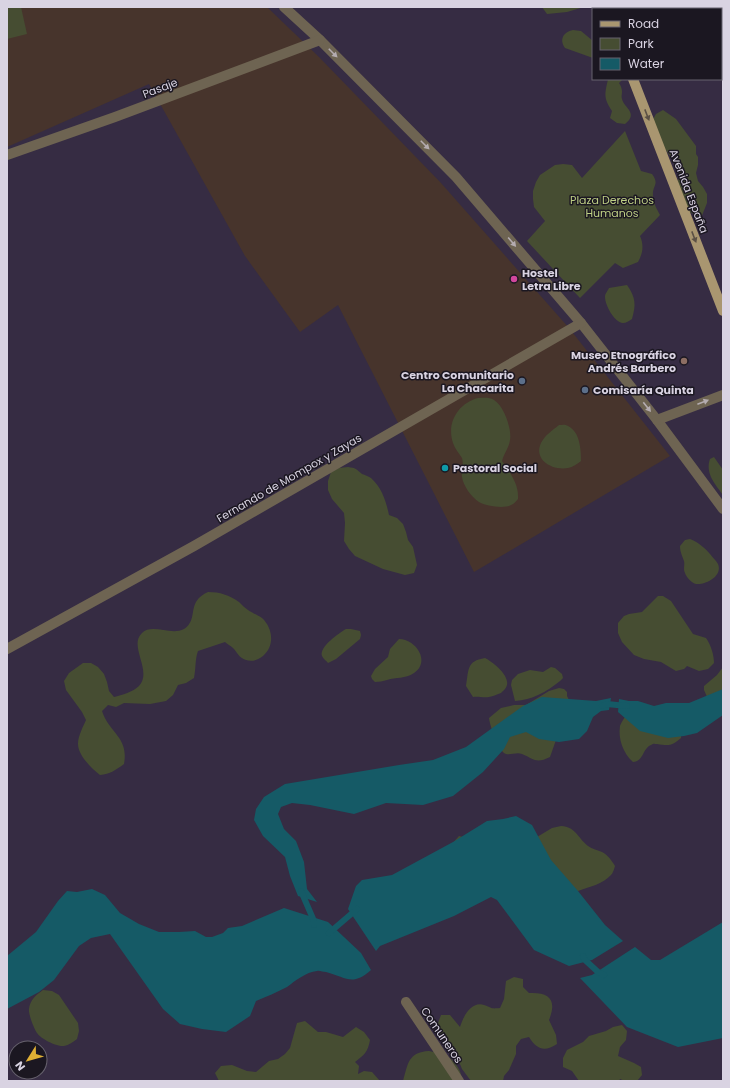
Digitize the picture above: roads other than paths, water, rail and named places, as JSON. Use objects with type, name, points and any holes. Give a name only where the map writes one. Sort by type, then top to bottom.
[{"type":"main road","name":"Avenida España","points":[[633,80],[723,311]]},
{"type":"street","points":[[284,7],[320,40],[456,177],[581,324],[657,420],[723,509]]},
{"type":"street","name":"Pasaje","points":[[7,155],[115,117],[320,40]]},
{"type":"street","name":"Fernando de Mompox y Zayas","points":[[7,649],[194,546],[581,324]]},
{"type":"street","points":[[657,420],[723,395]]},
{"type":"street","name":"Comuneros","points":[[406,1002],[459,1081]]},
{"type":"water","points":[[723,689],[723,715],[697,733],[684,736],[668,738],[640,731],[618,712],[619,699],[638,701],[654,706],[666,703],[689,703]]},
{"type":"water","points":[[542,697],[596,701],[611,698],[609,710],[601,711],[593,717],[587,731],[579,739],[559,742],[539,739],[526,732],[510,737],[504,749],[483,772],[453,796],[423,805],[386,803],[354,814],[292,803],[281,807],[278,814],[284,829],[296,841],[304,862],[307,889],[317,902],[298,896],[290,876],[285,857],[263,836],[254,820],[256,809],[264,797],[285,784],[433,760],[466,747],[523,706]]},
{"type":"water","points":[[516,816],[532,825],[551,860],[605,925],[623,941],[592,960],[569,966],[534,950],[497,900],[491,897],[454,916],[380,946],[376,951],[348,909],[356,886],[362,880],[392,875],[453,842],[487,821]]},
{"type":"water","points":[[92,889],[105,895],[120,913],[139,924],[159,932],[195,931],[206,937],[212,937],[223,933],[228,928],[242,926],[284,908],[328,922],[361,953],[371,970],[359,978],[354,979],[344,978],[320,971],[309,973],[287,987],[256,1001],[250,1016],[226,1032],[202,1029],[180,1024],[163,1009],[110,934],[91,938],[79,946],[54,980],[39,992],[7,1009],[7,956],[36,932],[67,891],[77,892]]},
{"type":"water","points":[[723,922],[723,1038],[678,1047],[627,1027],[580,978],[592,975],[635,947],[651,960],[660,960]]},
{"type":"waterway","points":[[602,706],[607,704],[627,706]]},
{"type":"waterway","points":[[301,891],[314,921],[314,925]]},
{"type":"waterway","points":[[329,933],[357,909]]},
{"type":"waterway","points":[[583,956],[584,959],[598,972],[604,975]]},
{"type":"place","name":"Hostel Letra Libre","points":[[514,279]]},
{"type":"place","name":"Museo Etnográfico Andrés Barbero","points":[[684,361]]},
{"type":"place","name":"Centro Comunitario La Chacarita","points":[[522,381]]},
{"type":"place","name":"Comisaría Quinta","points":[[585,390]]},
{"type":"place","name":"Pastoral Social","points":[[445,468]]},
{"type":"park label","name":"Plaza Derechos Humanos","points":[[612,206]]}]
